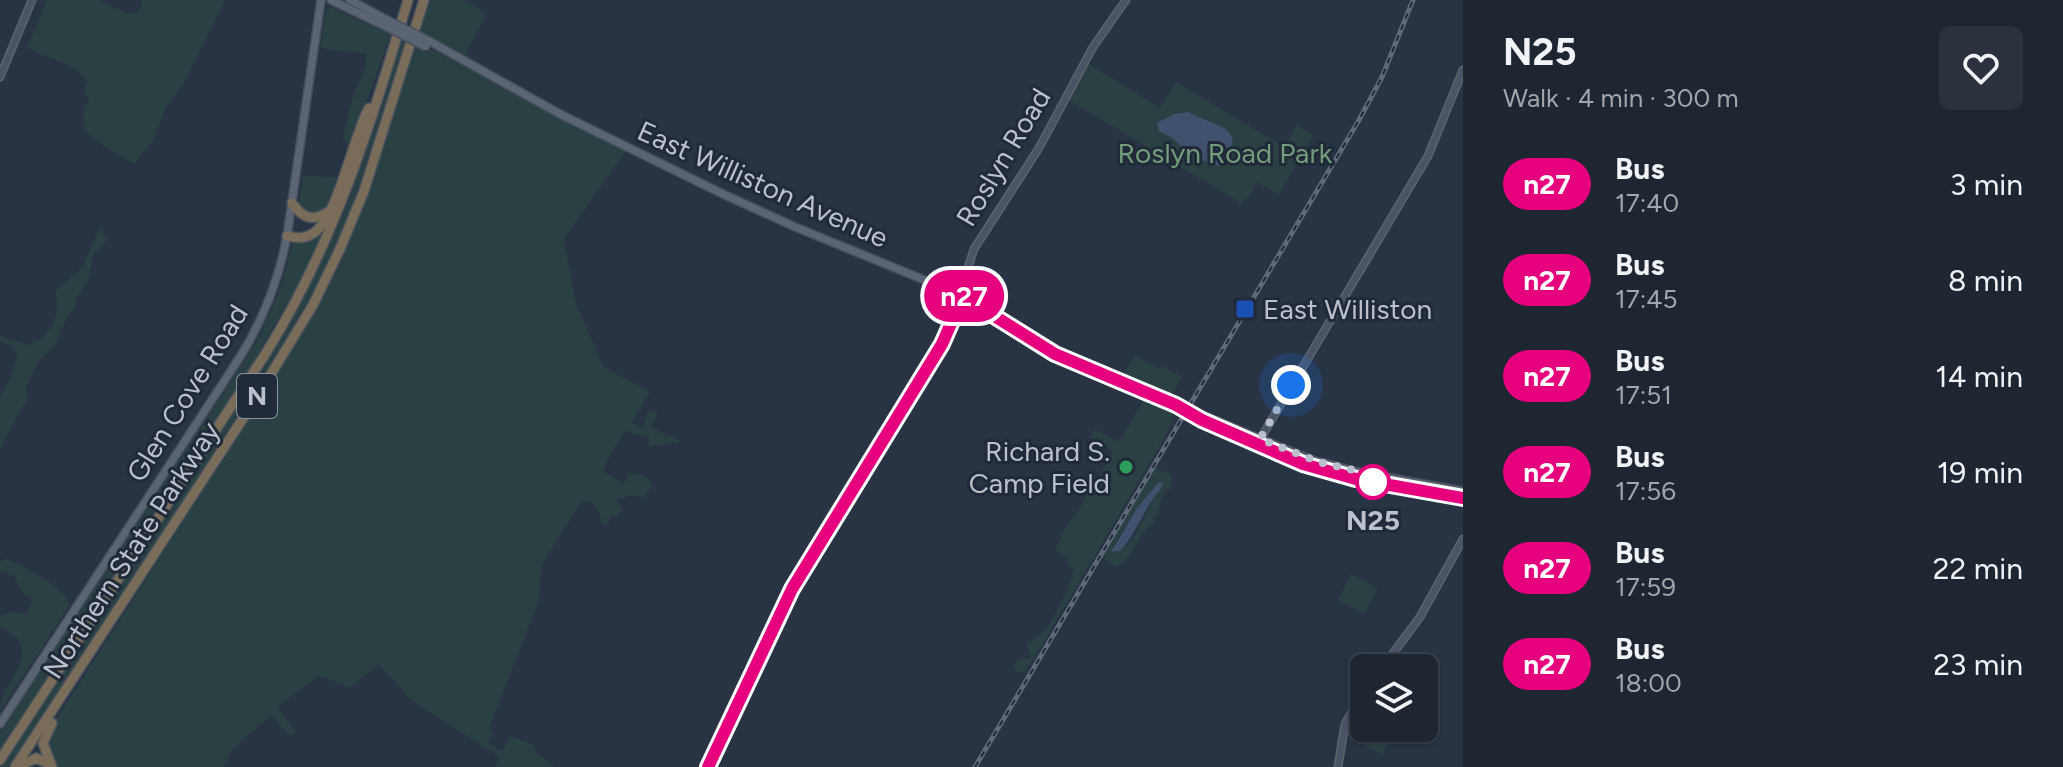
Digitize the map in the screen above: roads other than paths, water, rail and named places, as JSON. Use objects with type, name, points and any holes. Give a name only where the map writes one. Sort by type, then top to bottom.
[{"type":"highway","name":"Northern State Parkway","points":[[0,760],[290,313],[338,214],[408,0]]},
{"type":"highway","name":"Northern State Parkway","points":[[16,767],[265,384],[320,291],[364,191],[424,0]]},
{"type":"highway","points":[[287,236],[303,238],[313,234],[328,212],[345,174],[364,117],[379,92]]},
{"type":"highway","points":[[292,203],[300,214],[308,218],[320,217],[328,212]]},
{"type":"highway","points":[[52,766],[44,749],[44,737],[64,694]]},
{"type":"highway","points":[[16,767],[36,758],[52,766]]},
{"type":"main road","points":[[0,77],[32,0]]},
{"type":"main road","name":"Glen Cove Road","points":[[0,724],[245,350],[269,301],[287,236],[321,0]]},
{"type":"main road","points":[[331,0],[384,22]]},
{"type":"main road","points":[[350,0],[384,22]]},
{"type":"main road","name":"Roslyn Road","points":[[707,767],[792,589],[942,344],[976,245],[1039,148],[1095,44],[1126,0]]},
{"type":"main road","name":"East Williston Avenue","points":[[384,22],[761,212],[959,294],[1043,348],[1176,405],[1202,420],[1259,442]]},
{"type":"main road","points":[[1259,442],[1428,156],[1463,70]]},
{"type":"main road","points":[[1259,442],[1338,468],[1463,491]]},
{"type":"main road","points":[[1259,442],[1309,466],[1337,475],[1463,498]]},
{"type":"main road","points":[[1393,654],[1417,622],[1463,539]]},
{"type":"main road","points":[[1338,767],[1345,724],[1350,715]]},
{"type":"water","points":[[1188,112],[1226,129],[1233,138],[1229,159],[1223,165],[1216,166],[1188,153],[1174,139],[1159,131],[1157,123],[1174,114]]},
{"type":"water","points":[[1159,482],[1163,483],[1161,488],[1129,539],[1120,551],[1111,552],[1137,508]]},
{"type":"railway","points":[[975,767],[1359,120],[1382,77],[1413,0]]},
{"type":"place","name":"East Williston","points":[[1245,309]]},
{"type":"place","name":"Richard S. Camp Field","points":[[1126,467]]},
{"type":"place","name":"N25","points":[[1373,482]]},
{"type":"park label","name":"Roslyn Road Park","points":[[1225,153]]}]
